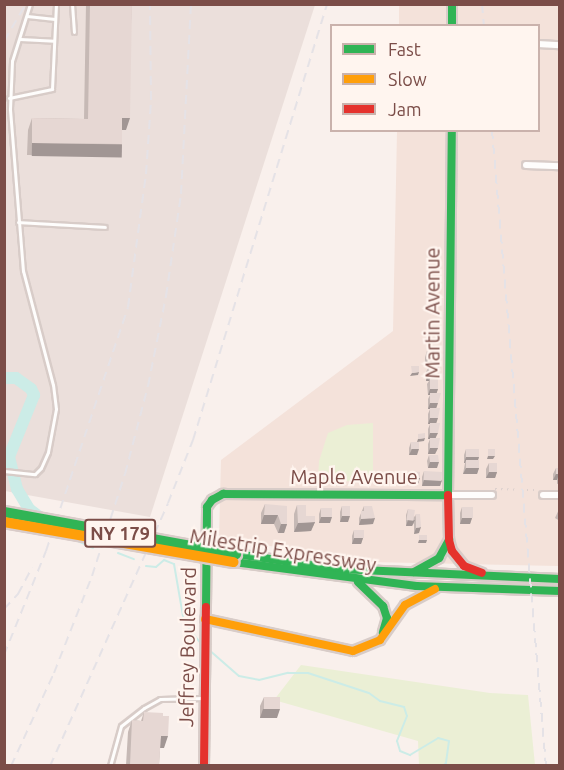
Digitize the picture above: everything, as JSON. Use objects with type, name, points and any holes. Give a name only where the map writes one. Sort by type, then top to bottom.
[{"type":"main road","points":[[452,24],[453,4]]},
{"type":"main road","name":"Martin Avenue","points":[[449,540],[452,132]]},
{"type":"main road","name":"Maple Avenue","points":[[216,496],[448,495]]},
{"type":"main road","name":"Jeffrey Boulevard","points":[[204,765],[207,507],[216,496]]},
{"type":"main road","name":"Milestrip Expressway","points":[[4,512],[355,580],[438,588],[560,591]]},
{"type":"main road","name":"Milestrip Expressway","points":[[4,522],[235,558],[339,569],[560,579]]},
{"type":"main road","points":[[411,574],[435,562],[449,540]]},
{"type":"main road","points":[[449,540],[454,555],[464,566],[499,578]]},
{"type":"main road","points":[[355,580],[369,590],[383,606],[387,618],[380,640]]},
{"type":"main road","points":[[206,620],[343,651],[360,650],[380,640],[405,606],[438,588]]},
{"type":"street","points":[[540,45],[560,45]]},
{"type":"street","points":[[526,165],[560,166]]},
{"type":"street","points":[[540,492],[560,495]]},
{"type":"street","name":"Maple Avenue","points":[[448,495],[492,495]]},
{"type":"lane","points":[[6,471],[35,474],[41,468],[48,452],[56,409],[53,385],[23,270],[9,98],[12,61],[30,4]]},
{"type":"lane","points":[[9,98],[52,89],[56,4]]},
{"type":"lane","points":[[72,4],[74,32]]},
{"type":"lane","points":[[27,15],[55,19]]},
{"type":"lane","points":[[20,39],[54,41]]},
{"type":"lane","points":[[18,222],[105,227]]},
{"type":"lane","points":[[110,765],[121,726],[144,708],[160,699],[205,698]]},
{"type":"path","points":[[527,490],[540,492]]},
{"type":"shaded area","points":[[4,5],[315,5],[150,517],[5,491]]},
{"type":"shaded area","points":[[399,5],[559,5],[559,566],[371,562],[219,538],[221,460],[393,331],[397,132],[540,132],[540,24],[399,24]]},
{"type":"green space","points":[[373,423],[373,473],[366,482],[318,480],[319,461],[328,433],[347,425]]},
{"type":"green space","points":[[301,665],[490,693],[528,695],[535,765],[419,765],[418,741],[274,700]]},
{"type":"building","points":[[90,4],[132,4],[130,118],[122,118],[122,144],[32,143],[32,118],[88,119]]},
{"type":"building","points":[[427,351],[435,352],[434,360],[426,359]]},
{"type":"building","points":[[411,366],[419,366],[419,372],[412,373]]},
{"type":"building","points":[[429,366],[439,366],[439,375],[429,375]]},
{"type":"building","points":[[430,378],[438,378],[438,389],[430,389]]},
{"type":"building","points":[[430,393],[441,393],[438,403],[430,403]]},
{"type":"building","points":[[430,408],[440,408],[438,418],[430,418]]},
{"type":"building","points":[[430,423],[440,423],[438,433],[430,433]]},
{"type":"building","points":[[425,433],[425,438],[418,439],[418,434]]},
{"type":"building","points":[[430,438],[440,438],[438,448],[430,448]]},
{"type":"building","points":[[411,442],[419,442],[419,449],[411,449]]},
{"type":"building","points":[[466,449],[479,449],[479,457],[466,457]]},
{"type":"building","points":[[488,449],[495,449],[495,456],[488,456]]},
{"type":"building","points":[[429,455],[438,455],[439,462],[430,462]]},
{"type":"building","points":[[466,460],[479,460],[479,468],[466,468]]},
{"type":"building","points":[[489,463],[497,463],[497,472],[489,472]]},
{"type":"building","points":[[556,468],[560,468],[560,477],[556,474]]},
{"type":"building","points":[[411,471],[420,472],[420,478],[411,478]]},
{"type":"building","points":[[424,471],[442,472],[442,481],[424,480]]},
{"type":"building","points":[[265,504],[287,506],[287,524],[281,524],[278,515],[264,515]]},
{"type":"building","points":[[297,505],[306,505],[306,516],[315,516],[315,522],[298,523]]},
{"type":"building","points":[[342,506],[350,506],[350,516],[342,516]]},
{"type":"building","points":[[364,506],[372,506],[375,518],[361,519]]},
{"type":"building","points":[[462,507],[473,507],[473,518],[462,518]]},
{"type":"building","points":[[321,508],[332,508],[332,517],[321,517]]},
{"type":"building","points":[[408,509],[415,510],[413,521],[406,520]]},
{"type":"building","points":[[416,514],[420,514],[421,527],[416,528]]},
{"type":"building","points":[[354,530],[364,530],[364,538],[354,538]]},
{"type":"building","points":[[419,535],[427,535],[427,540],[419,540]]},
{"type":"building","points":[[264,697],[280,697],[280,709],[264,709]]},
{"type":"building","points":[[144,712],[163,713],[163,716],[169,716],[168,736],[161,736],[159,765],[130,765],[132,720],[143,721]]},
{"type":"waterway","points":[[4,378],[16,378],[31,389],[34,395],[9,457],[17,489],[29,509],[41,518]]},
{"type":"waterway","points":[[71,538],[93,548]]},
{"type":"waterway","points":[[118,553],[134,559]]},
{"type":"waterway","points":[[146,566],[156,567],[164,560],[174,564],[184,622],[203,646]]},
{"type":"waterway","points":[[208,649],[239,676],[259,680],[288,673],[308,673],[369,693],[380,701],[404,707],[407,716],[397,741],[400,751],[410,755],[438,738],[449,741],[446,763],[443,766]]},
{"type":"railway","points":[[4,41],[26,4]]},
{"type":"railway","points":[[4,655],[46,551],[128,307],[146,174],[151,100],[150,4]]},
{"type":"railway","points":[[11,766],[54,673],[92,576],[125,474],[148,386],[166,296],[181,194],[191,4]]},
{"type":"railway","points":[[50,766],[168,503],[193,440],[327,4]]},
{"type":"railway","points":[[482,4],[484,24]]},
{"type":"railway","points":[[492,132],[546,766]]},
{"type":"railway","points":[[4,609],[18,594],[32,568]]},
{"type":"traffic: fast","points":[[452,4],[452,24]]},
{"type":"traffic: fast","points":[[206,607],[207,507],[212,500],[223,494],[448,495],[452,132]]},
{"type":"traffic: fast","points":[[4,512],[236,554]]},
{"type":"traffic: fast","points":[[414,572],[439,558],[449,540]]},
{"type":"traffic: fast","points":[[236,554],[339,569],[560,579]]},
{"type":"traffic: fast","points":[[234,562],[416,586],[560,591]]},
{"type":"traffic: fast","points":[[358,582],[383,606],[387,618],[383,632]]},
{"type":"traffic: slow","points":[[4,522],[234,562]]},
{"type":"traffic: slow","points":[[205,619],[353,651],[380,640],[405,605],[435,589]]},
{"type":"traffic: jam","points":[[448,495],[449,540],[452,551],[464,566],[482,573]]},
{"type":"traffic: jam","points":[[204,766],[206,607]]}]
